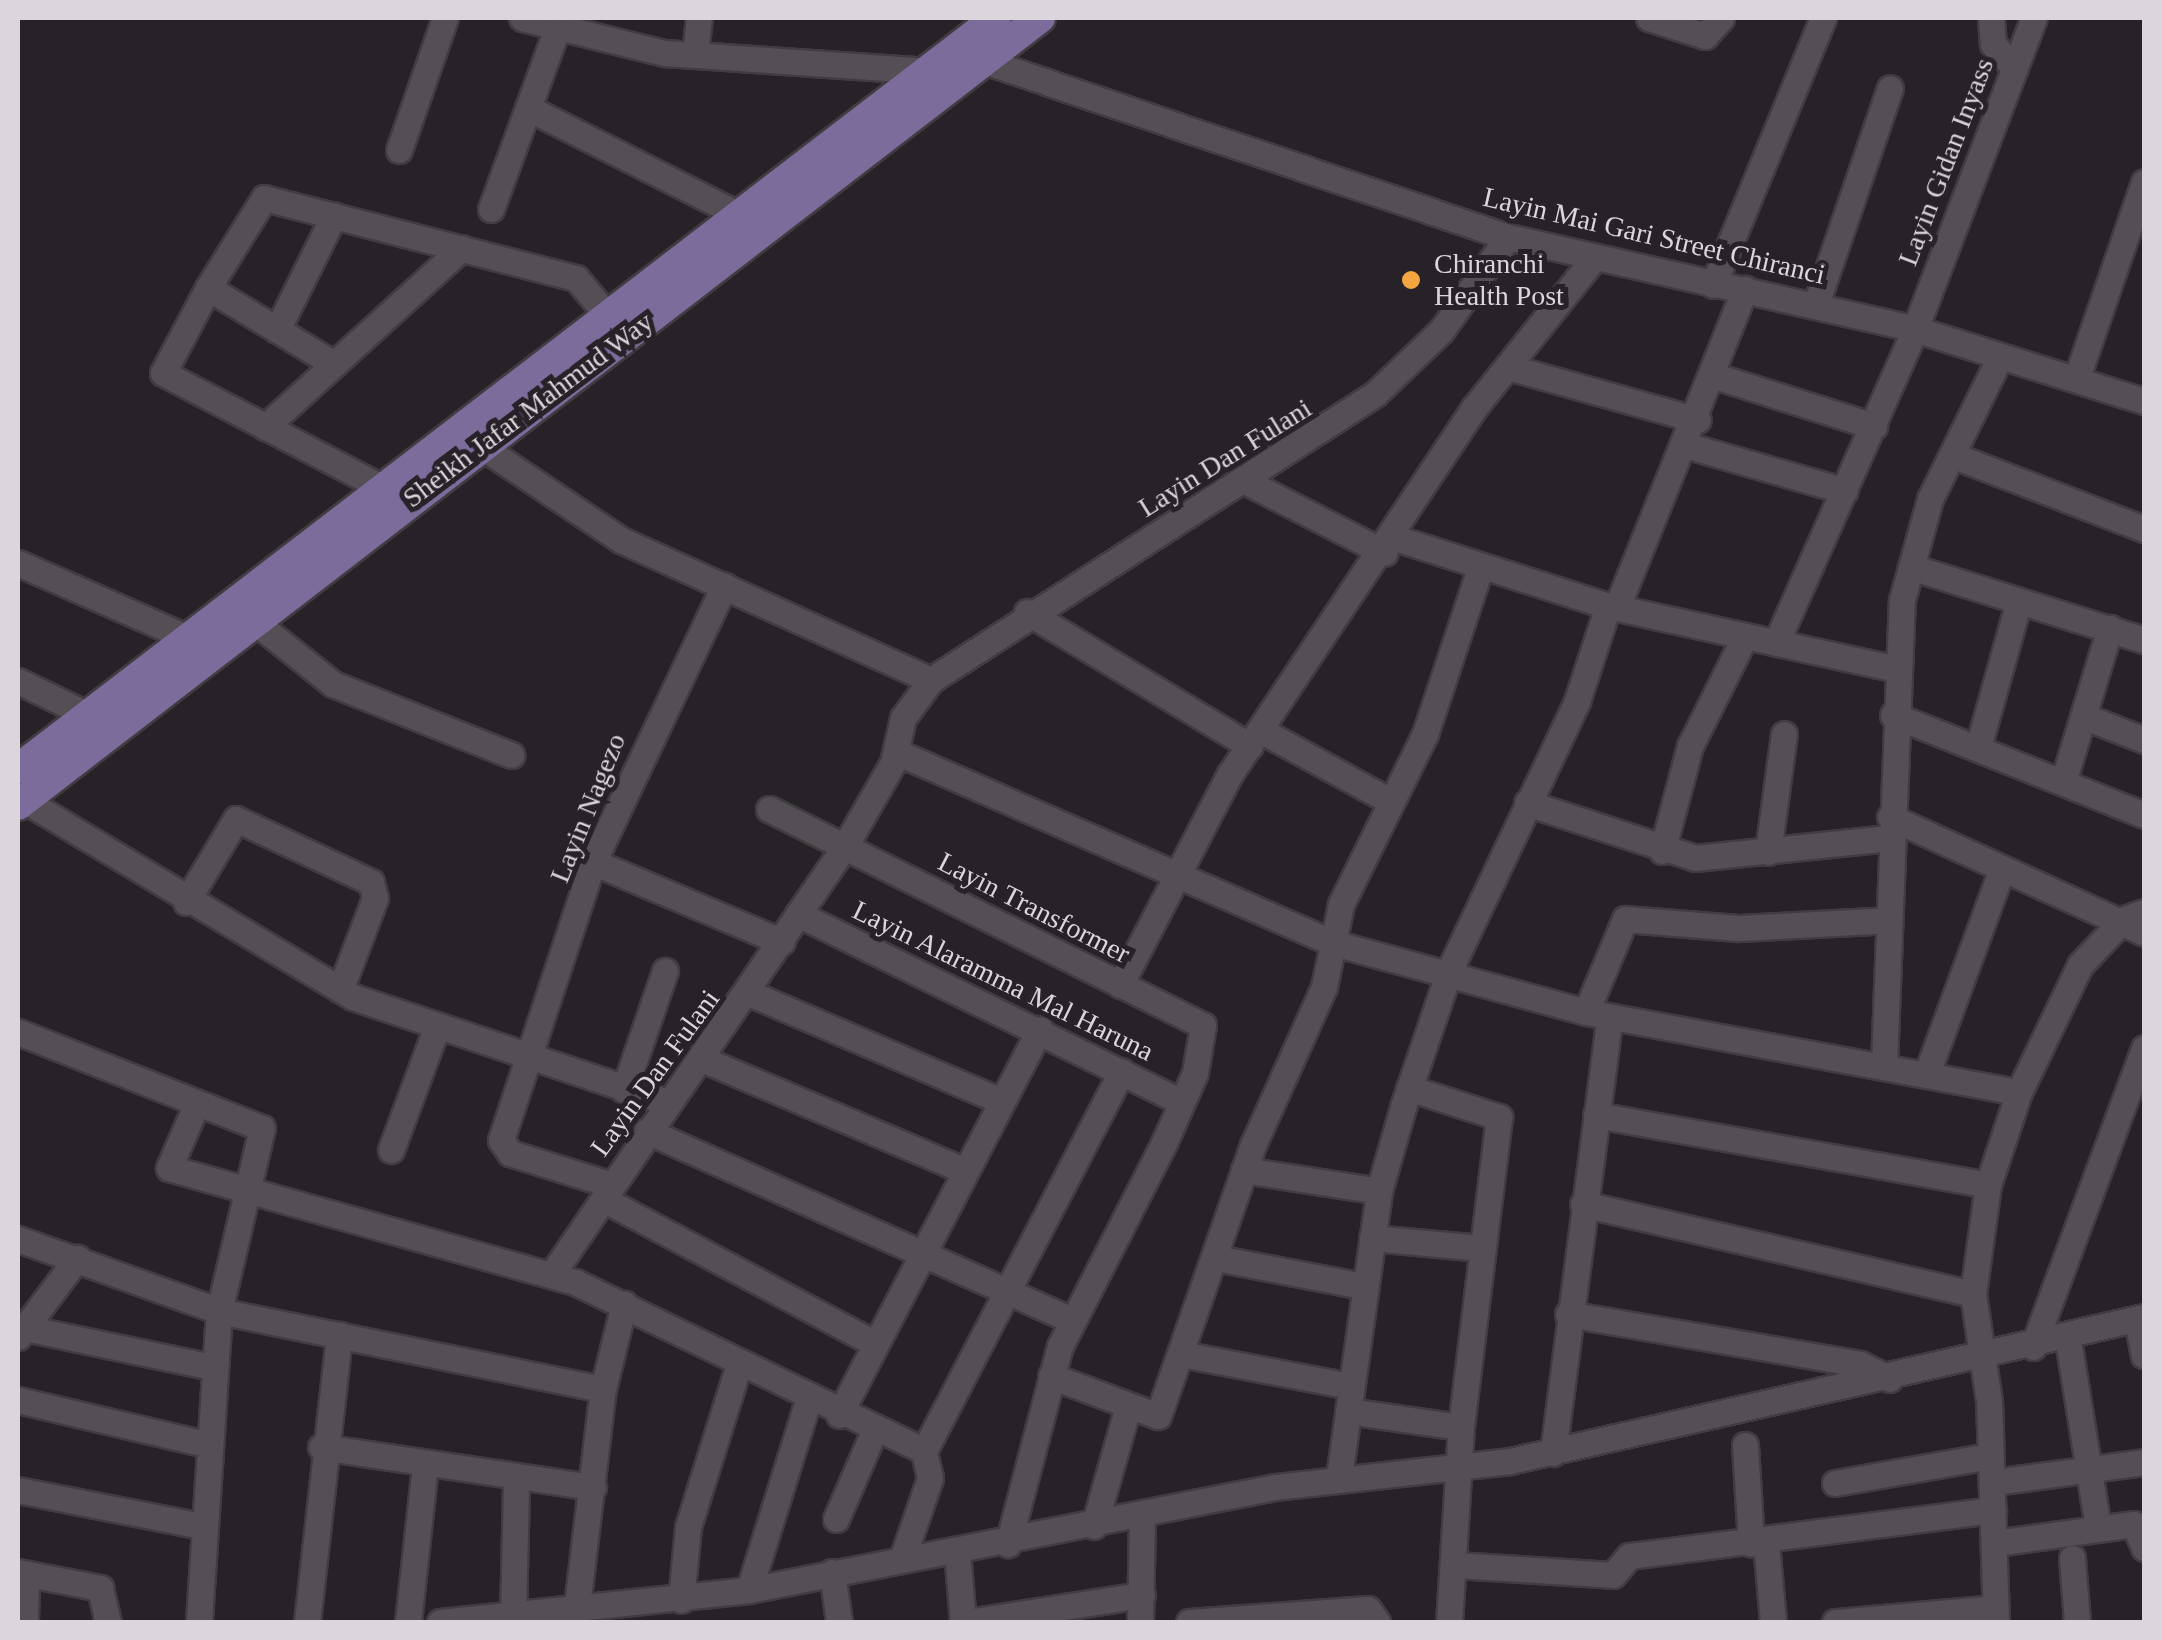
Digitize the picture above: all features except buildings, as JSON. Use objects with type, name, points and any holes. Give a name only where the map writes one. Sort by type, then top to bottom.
[{"type":"main road","name":"Sheikh Jafar Mahmud Way","points":[[21,803],[1040,18]]},
{"type":"main road","name":"Sheikh Jafar Mahmud Way","points":[[18,769],[928,71],[990,19]]},
{"type":"street","points":[[398,150],[444,18]]},
{"type":"street","points":[[522,18],[557,29],[695,56],[928,71]]},
{"type":"street","points":[[695,56],[699,18]]},
{"type":"street","points":[[1649,18],[1705,36],[1721,18]]},
{"type":"street","points":[[1713,285],[1823,18]]},
{"type":"street","points":[[1991,18],[1993,44],[2014,68]]},
{"type":"street","name":"Layin Gidan Inyass","points":[[1776,643],[1915,329],[2034,18]]},
{"type":"street","points":[[491,209],[557,29]]},
{"type":"street","name":"Layin Mai Gari Street Chiranci","points":[[984,61],[1508,237],[1915,329],[2144,401]]},
{"type":"street","points":[[1816,304],[1890,88]]},
{"type":"street","points":[[528,108],[738,214]]},
{"type":"street","points":[[2077,377],[2144,182]]},
{"type":"street","points":[[384,488],[163,372],[257,200],[334,215],[576,278],[608,316]]},
{"type":"street","points":[[277,330],[334,215]]},
{"type":"street","name":"Layin Dan Fulani","points":[[552,1274],[666,1102],[749,993],[845,846],[896,752],[903,718],[932,680],[1027,612],[1244,481],[1407,366],[1508,237]]},
{"type":"street","points":[[264,427],[462,248]]},
{"type":"street","points":[[1120,985],[1171,874],[1256,738],[1508,367],[1594,258]]},
{"type":"street","points":[[208,288],[334,364]]},
{"type":"street","points":[[1339,1477],[1379,1191],[1450,970],[1577,701],[1612,607],[1698,420],[1744,289]]},
{"type":"street","points":[[1884,1065],[1894,714],[1911,567],[1952,455],[2000,357]]},
{"type":"street","points":[[1508,367],[1698,420]]},
{"type":"street","points":[[1715,376],[1874,426]]},
{"type":"street","points":[[481,446],[584,519],[932,680]]},
{"type":"street","points":[[1685,446],[1845,491]]},
{"type":"street","points":[[1952,455],[2144,529]]},
{"type":"street","points":[[1244,481],[1390,546],[1482,566],[1612,607],[1897,669]]},
{"type":"street","points":[[18,563],[188,638]]},
{"type":"street","points":[[1052,1376],[1127,1410],[1158,1416],[1244,1170],[1324,988],[1330,942],[1388,800],[1425,734],[1482,566]]},
{"type":"street","points":[[1911,567],[2144,640]]},
{"type":"street","name":"Layin Nagezo","points":[[607,1192],[503,1150],[593,862],[724,586]]},
{"type":"street","points":[[1978,744],[2019,601]]},
{"type":"street","points":[[1027,612],[1256,738],[1388,800]]},
{"type":"street","points":[[254,620],[333,684],[511,755]]},
{"type":"street","points":[[2064,778],[2110,628]]},
{"type":"street","points":[[1662,851],[1690,746],[1745,636]]},
{"type":"street","points":[[18,680],[88,715]]},
{"type":"street","points":[[1894,714],[2064,778],[2144,815]]},
{"type":"street","points":[[2083,716],[2144,740]]},
{"type":"street","points":[[1768,852],[1784,734]]},
{"type":"street","points":[[896,752],[1330,942],[1450,970],[1598,1014],[2018,1092]]},
{"type":"street","points":[[21,803],[340,990],[532,1063],[666,1102]]},
{"type":"street","points":[[1527,803],[1662,851],[1696,858],[1768,852],[1889,828],[2138,921]]},
{"type":"street","name":"Layin Transformer","points":[[769,809],[1198,1021],[1195,1073],[1181,1102]]},
{"type":"street","points":[[186,902],[236,819],[372,882],[375,898],[340,990]]},
{"type":"street","points":[[593,862],[782,942]]},
{"type":"street","points":[[1928,1073],[2001,872]]},
{"type":"street","name":"Layin Alaramma Mal Haruna","points":[[798,914],[1181,1102]]},
{"type":"street","points":[[1553,1453],[1596,1115],[1598,1014],[1625,919],[1738,928],[1889,920]]},
{"type":"street","points":[[1835,1622],[1996,1615],[1994,1482],[1976,1358],[1974,1294],[1988,1185],[2018,1092],[2080,966],[2138,921]]},
{"type":"street","points":[[624,1090],[665,971]]},
{"type":"street","points":[[749,993],[999,1100]]},
{"type":"street","points":[[391,1150],[436,1029]]},
{"type":"street","points":[[840,1415],[874,1343],[926,1257],[999,1100],[1040,1030]]},
{"type":"street","points":[[18,1032],[262,1128],[218,1310],[201,1526],[199,1622]]},
{"type":"street","points":[[2033,1347],[2144,1048]]},
{"type":"street","points":[[702,1059],[964,1170]]},
{"type":"street","points":[[902,1559],[930,1478],[924,1451],[1002,1288],[1122,1071]]},
{"type":"street","points":[[1410,1088],[1499,1117],[1460,1428],[1456,1566],[1449,1622]]},
{"type":"street","points":[[1008,1544],[1052,1376],[1072,1320],[1181,1102]]},
{"type":"street","points":[[197,1103],[169,1168],[249,1194],[552,1274],[624,1304],[738,1366],[924,1451]]},
{"type":"street","points":[[1596,1115],[1988,1185]]},
{"type":"street","points":[[647,1132],[1072,1320]]},
{"type":"street","points":[[1244,1170],[1379,1191]]},
{"type":"street","points":[[607,1192],[874,1343]]},
{"type":"street","points":[[1584,1204],[1974,1294]]},
{"type":"street","points":[[1372,1238],[1482,1248]]},
{"type":"street","points":[[18,1239],[218,1310],[603,1390]]},
{"type":"street","points":[[77,1258],[21,1333],[212,1367]]},
{"type":"street","points":[[1216,1258],[1363,1286]]},
{"type":"street","points":[[576,1614],[603,1390],[624,1304]]},
{"type":"street","points":[[1568,1314],[1860,1364],[1889,1378]]},
{"type":"street","points":[[440,1622],[540,1619],[670,1608],[832,1572],[1008,1544],[1339,1477],[1553,1453],[2068,1340],[2141,1319],[2144,1355]]},
{"type":"street","points":[[306,1622],[321,1447],[339,1335]]},
{"type":"street","points":[[2068,1340],[2086,1475],[2098,1528]]},
{"type":"street","points":[[1182,1354],[1460,1428]]},
{"type":"street","points":[[670,1608],[688,1527],[738,1366]]},
{"type":"street","points":[[18,1400],[206,1444]]},
{"type":"street","points":[[750,1590],[808,1400]]},
{"type":"street","points":[[1094,1526],[1127,1410]]},
{"type":"street","points":[[836,1519],[874,1431]]},
{"type":"street","points":[[1745,1445],[1773,1622]]},
{"type":"street","points":[[321,1447],[516,1482],[593,1487]]},
{"type":"street","points":[[1835,1483],[1990,1456]]},
{"type":"street","points":[[1994,1482],[2086,1475],[2144,1462]]},
{"type":"street","points":[[408,1622],[425,1466]]},
{"type":"street","points":[[513,1618],[516,1482]]},
{"type":"street","points":[[18,1490],[201,1526]]},
{"type":"street","points":[[1456,1566],[1613,1575],[1629,1556],[1758,1544],[1993,1510]]},
{"type":"street","points":[[1140,1622],[1142,1514]]},
{"type":"street","points":[[1995,1542],[2138,1524],[2144,1548]]},
{"type":"street","points":[[957,1551],[965,1622],[1142,1595]]},
{"type":"street","points":[[2072,1558],[2077,1622]]},
{"type":"street","points":[[832,1572],[839,1622]]},
{"type":"street","points":[[25,1622],[22,1573],[100,1588],[108,1622]]},
{"type":"street","points":[[1189,1622],[1368,1609],[1376,1622]]},
{"type":"place","name":"Chiranchi Health Post","points":[[1411,280]]}]
